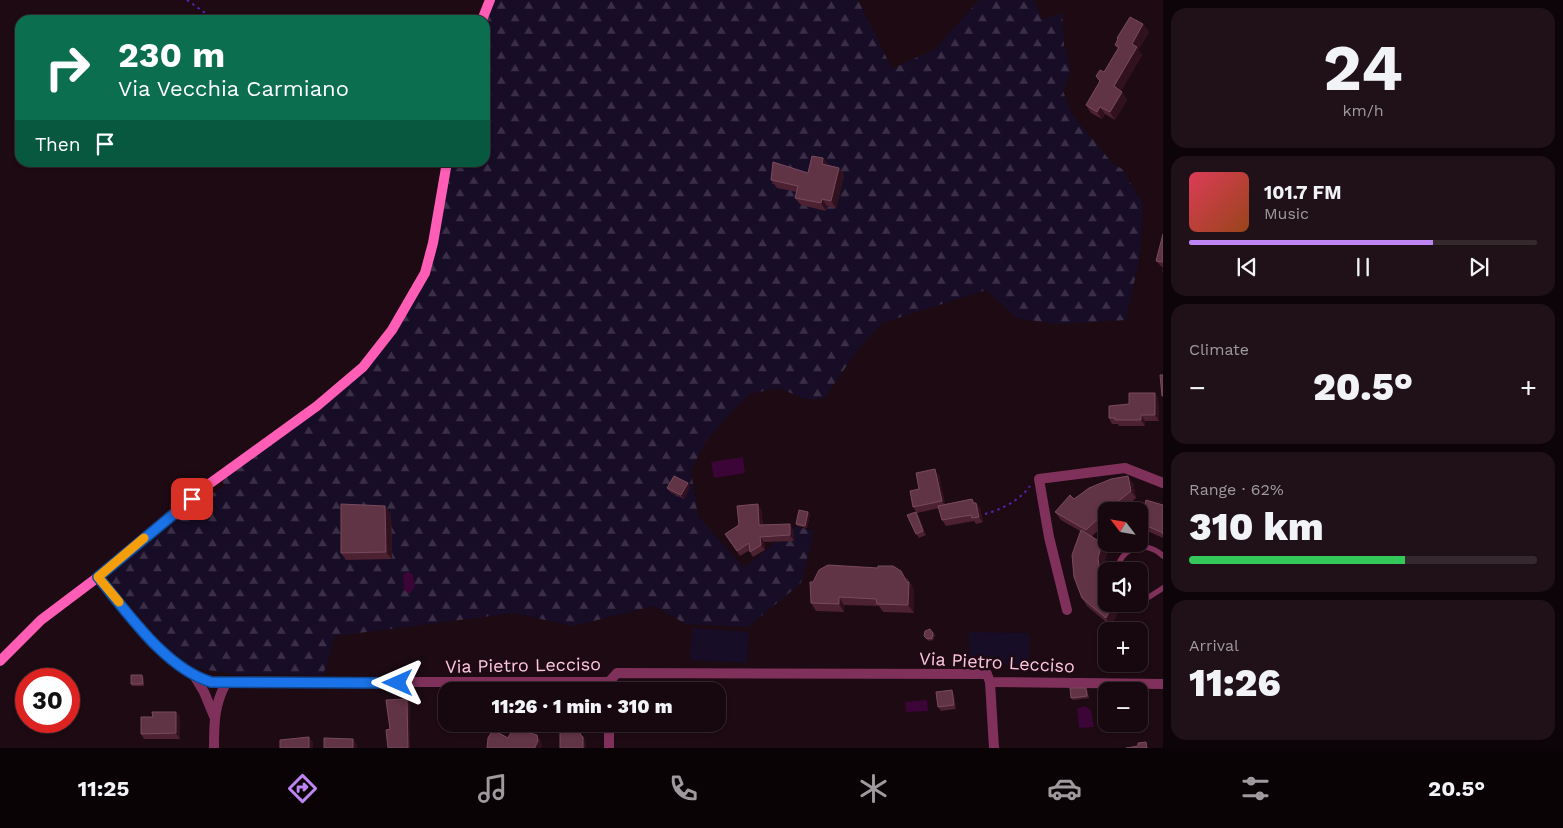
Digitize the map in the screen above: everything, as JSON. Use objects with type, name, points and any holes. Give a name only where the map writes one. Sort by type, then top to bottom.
[{"type":"street","points":[[484,15],[490,0]]},
{"type":"street","points":[[0,661],[41,620],[98,577],[205,487],[317,406],[363,367],[392,330],[425,273],[433,243],[446,167]]},
{"type":"street","points":[[1067,610],[1049,537],[1039,479],[1125,468],[1163,483]]},
{"type":"street","name":"Via Pietro Lecciso","points":[[98,577],[148,636],[171,659],[195,677],[211,682],[226,683],[438,685]]},
{"type":"street","name":"Via Pietro Lecciso","points":[[612,682],[616,673],[987,674],[990,682],[1163,684]]},
{"type":"street","points":[[195,677],[204,692],[214,716]]},
{"type":"street","points":[[990,682],[994,748]]},
{"type":"street","points":[[214,748],[214,716],[219,695],[226,683]]},
{"type":"street","points":[[609,732],[609,748]]},
{"type":"lane","points":[[1120,562],[1123,555],[1138,546],[1155,549],[1163,556]]},
{"type":"lane","points":[[1148,595],[1156,594],[1163,588]]},
{"type":"lane","points":[[1156,594],[1163,599]]},
{"type":"path","points":[[188,0],[208,15]]},
{"type":"path","points":[[985,514],[1000,510],[1025,493],[1034,480]]},
{"type":"green space","points":[[494,0],[858,0],[892,69],[935,49],[979,0],[1034,0],[1042,20],[1062,13],[1064,45],[1071,71],[1063,91],[1072,114],[1112,163],[1122,169],[1143,204],[1140,255],[1126,320],[1055,324],[1017,318],[986,290],[882,323],[856,352],[824,399],[805,399],[779,388],[750,394],[705,442],[691,471],[698,516],[744,568],[795,526],[814,531],[801,583],[748,627],[686,624],[654,606],[573,626],[514,613],[335,636],[323,675],[233,674],[195,668],[177,659],[109,581],[111,569],[196,498],[202,500],[224,486],[222,478],[362,372],[375,360],[430,275],[449,167],[490,167],[490,15],[488,15]]},
{"type":"green space","points":[[692,628],[749,632],[747,663],[690,660]]},
{"type":"green space","points":[[969,632],[1029,633],[1029,664],[969,664]]},
{"type":"shaded area","points":[[743,457],[745,473],[714,478],[711,462]]},
{"type":"shaded area","points":[[408,571],[413,575],[415,586],[410,594],[404,590],[403,575]]},
{"type":"shaded area","points":[[927,700],[928,711],[906,712],[905,702]]},
{"type":"shaded area","points":[[1084,706],[1091,710],[1094,727],[1079,728],[1077,709]]},
{"type":"building","points":[[1130,17],[1143,24],[1132,44],[1137,47],[1114,86],[1122,92],[1110,112],[1100,107],[1097,112],[1086,105],[1100,81],[1096,76],[1100,70],[1104,72],[1119,47],[1115,45],[1117,38]]},
{"type":"building","points":[[812,156],[823,158],[822,164],[839,168],[831,201],[822,199],[821,203],[795,198],[798,186],[771,180],[773,162],[808,173]]},
{"type":"building","points":[[1163,234],[1163,262],[1156,261]]},
{"type":"building","points":[[1160,375],[1163,375],[1163,396],[1162,396]]},
{"type":"building","points":[[1129,393],[1155,393],[1155,415],[1141,415],[1141,420],[1115,420],[1115,418],[1109,418],[1109,406],[1129,404]]},
{"type":"building","points":[[935,469],[942,501],[913,507],[910,491],[919,489],[916,473]]},
{"type":"building","points":[[674,476],[688,483],[681,495],[667,488]]},
{"type":"building","points":[[1128,476],[1131,491],[1117,502],[1098,502],[1098,519],[1086,530],[1055,512],[1070,495],[1074,499],[1089,488],[1111,479]]},
{"type":"building","points":[[972,499],[973,503],[976,503],[979,517],[972,518],[971,515],[942,520],[938,506]]},
{"type":"building","points":[[1146,500],[1163,505],[1163,534],[1148,526],[1148,502],[1145,502]]},
{"type":"building","points":[[341,504],[385,506],[386,552],[341,553]]},
{"type":"building","points":[[758,504],[759,525],[790,524],[790,535],[760,537],[761,545],[750,552],[749,543],[737,551],[725,534],[739,525],[737,506]]},
{"type":"building","points":[[799,510],[808,512],[805,526],[796,524]]},
{"type":"building","points":[[916,512],[923,531],[916,534],[907,515]]},
{"type":"building","points":[[1081,530],[1098,541],[1098,552],[1100,552],[1098,611],[1082,598],[1074,577],[1072,555]]},
{"type":"building","points":[[828,565],[878,568],[878,566],[893,566],[901,571],[907,582],[909,582],[908,605],[877,604],[876,599],[839,597],[839,604],[811,603],[810,582],[813,582],[819,570]]},
{"type":"building","points":[[1099,612],[1109,612],[1106,618]]},
{"type":"building","points":[[930,629],[933,633],[932,638],[927,639],[924,636],[925,631]]},
{"type":"building","points":[[131,675],[142,675],[143,684],[131,684]]},
{"type":"building","points":[[1070,688],[1086,688],[1087,696],[1071,698]]},
{"type":"building","points":[[952,690],[954,705],[938,707],[936,692]]},
{"type":"building","points":[[407,699],[408,748],[388,748],[386,730],[390,729],[386,700]]},
{"type":"building","points":[[152,712],[176,712],[176,733],[141,734],[141,717],[153,717]]},
{"type":"building","points":[[497,732],[508,738],[511,732],[526,732],[537,735],[538,741],[535,748],[487,748],[488,738],[491,733]]},
{"type":"building","points":[[560,732],[580,732],[583,737],[583,748],[560,748]]},
{"type":"building","points":[[309,737],[309,748],[280,748],[280,740]]},
{"type":"building","points":[[324,738],[353,739],[353,748],[324,748]]},
{"type":"building","points":[[1146,742],[1147,748],[1126,748],[1138,746],[1138,743]]},
{"type":"slow traffic","points":[[119,602],[98,577],[144,538]]},
{"type":"route","points":[[192,499],[98,577],[148,636],[171,659],[195,677],[211,682],[398,683]]}]
